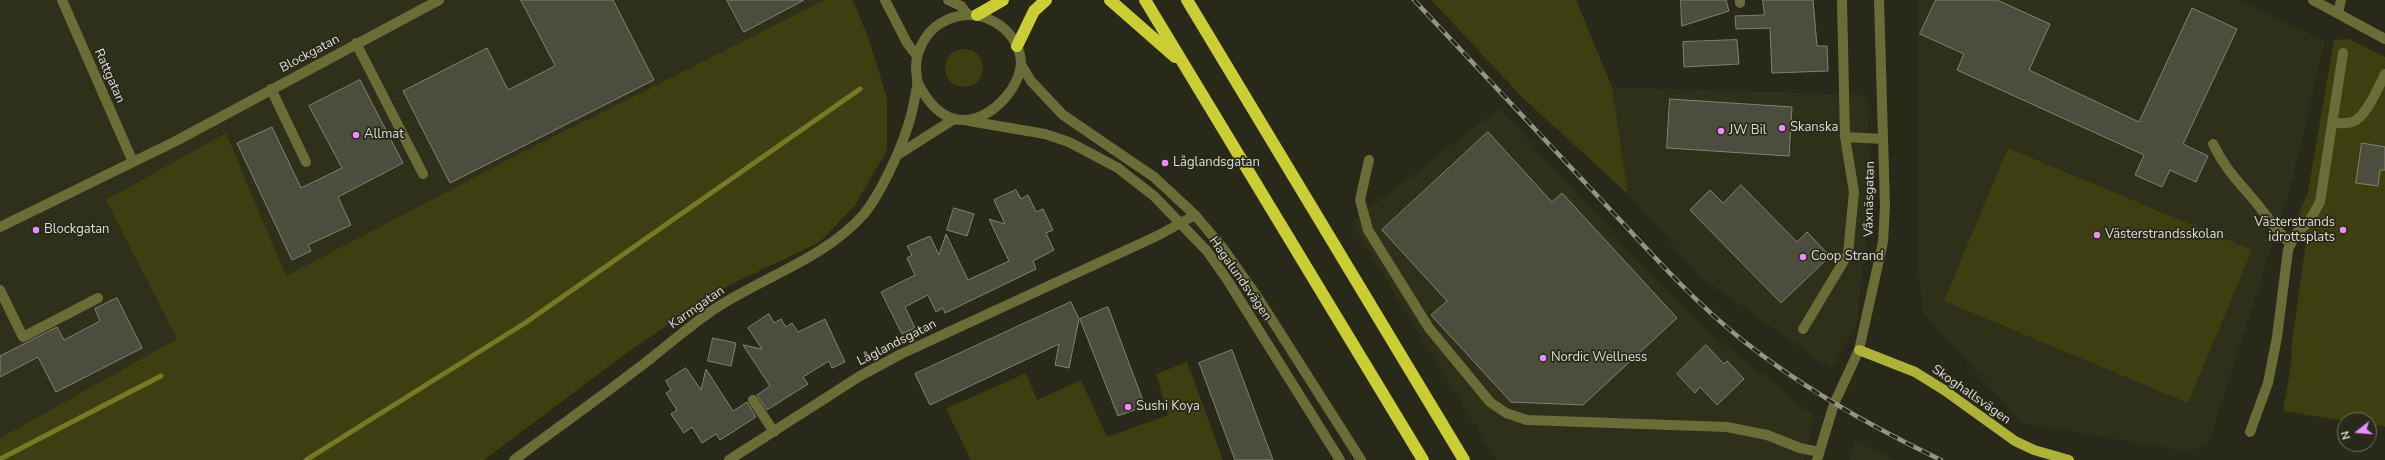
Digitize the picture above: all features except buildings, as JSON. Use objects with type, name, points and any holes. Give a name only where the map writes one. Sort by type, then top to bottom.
[{"type":"highway","points":[[972,15],[1003,0]]},
{"type":"highway","points":[[1017,46],[1034,11],[1046,0]]},
{"type":"highway","points":[[1110,0],[1185,66]]},
{"type":"highway","points":[[1145,0],[1423,460]]},
{"type":"highway","points":[[1187,0],[1464,460]]},
{"type":"main road","name":"Skoghallsvägen","points":[[1859,350],[1915,372],[1944,390],[2015,441],[2034,450],[2069,460]]},
{"type":"street","name":"Rattgatan","points":[[62,0],[133,162]]},
{"type":"street","name":"Blockgatan","points":[[0,227],[133,162],[439,0]]},
{"type":"street","points":[[885,0],[907,43],[917,56]]},
{"type":"street","name":"Hagalundsvägen","points":[[948,0],[961,6],[972,15],[998,24],[1007,31],[1017,46],[1022,66],[1035,86],[1064,115],[1154,177],[1195,215],[1222,247],[1258,298],[1361,460]]},
{"type":"street","points":[[1803,329],[1848,254],[1854,192],[1845,137],[1842,0]]},
{"type":"street","name":"Våxnäsgatan","points":[[1818,456],[1834,404],[1859,350],[1883,242],[1885,206],[1879,0]]},
{"type":"street","points":[[2313,0],[2385,39]]},
{"type":"street","points":[[2338,13],[2341,0]]},
{"type":"street","name":"Hagalundsvägen","points":[[972,15],[954,17],[941,23],[926,37],[917,56],[916,70],[918,83],[926,99],[938,111],[954,118],[1045,134],[1093,153],[1118,168],[1154,196],[1207,251],[1228,281],[1340,460]]},
{"type":"street","points":[[356,43],[423,174]]},
{"type":"street","points":[[2250,432],[2268,383],[2277,337],[2288,250],[2295,234],[2309,222],[2320,202],[2343,53]]},
{"type":"street","name":"Hagalundsvägen","points":[[965,120],[978,117],[997,106],[1008,96],[1022,66]]},
{"type":"street","points":[[2333,123],[2352,122],[2357,119],[2369,105],[2385,74]]},
{"type":"street","name":"Karmgatan","points":[[514,460],[716,308],[843,236],[866,212],[899,154],[918,83]]},
{"type":"street","points":[[271,89],[306,162]]},
{"type":"street","name":"Karmgatan","points":[[899,154],[954,118]]},
{"type":"street","points":[[1845,137],[1883,139]]},
{"type":"street","points":[[2213,144],[2223,165],[2254,199],[2272,225],[2291,244]]},
{"type":"street","points":[[1369,160],[1360,200],[1368,230],[1429,328],[1490,402],[1506,413],[1526,420],[1727,427],[1768,435],[1818,456]]},
{"type":"street","name":"Låglandsgatan","points":[[729,460],[860,376],[901,354],[1181,223],[1195,215]]},
{"type":"street","points":[[0,290],[23,337],[98,298]]},
{"type":"street","points":[[753,400],[774,432]]},
{"type":"shaded area","points":[[0,0],[825,0],[515,156],[286,276],[226,133],[106,200],[177,339],[0,438]]},
{"type":"shaded area","points":[[825,0],[853,0],[869,40],[887,98],[887,150],[856,204],[820,242],[719,290],[625,354],[484,460],[0,460],[0,438],[177,339],[106,200],[226,133],[286,276],[515,156]]},
{"type":"shaded area","points":[[1431,0],[1576,0],[1612,87],[1628,194],[1524,99]]},
{"type":"shaded area","name":"Västerstrandsskolan","points":[[1918,0],[2238,0],[2325,41],[2290,189],[2209,442],[2189,452],[2022,423],[1923,313],[1919,281]]},
{"type":"shaded area","name":"Västerstrands idrottsplats","points":[[2349,39],[2385,57],[2385,427],[2377,426],[2377,412],[2337,412],[2337,420],[2283,411],[2292,359],[2291,350],[2307,236],[2294,224],[2308,192],[2334,40]]},
{"type":"shaded area","points":[[960,49],[968,49],[978,54],[982,61],[982,75],[978,82],[968,87],[960,87],[950,82],[948,79],[945,72],[945,64],[950,54],[953,52]]},
{"type":"shaded area","points":[[1612,87],[1867,95],[1871,204],[1856,325],[1831,369],[1703,279],[1628,194]]},
{"type":"shaded area","points":[[1499,108],[1646,269],[1709,332],[1814,415],[1804,460],[1496,460],[1351,222]]},
{"type":"shaded area","points":[[2008,148],[2252,250],[2188,403],[1944,301]]},
{"type":"shaded area","points":[[1187,362],[1223,460],[971,460],[946,409],[1026,373],[1037,400],[1081,380],[1107,437],[1168,415],[1156,374]]},
{"type":"shaded area","points":[[1854,440],[1895,460],[1850,460]]},
{"type":"waterway","points":[[306,460],[525,323],[860,89]]},
{"type":"waterway","points":[[0,459],[161,376]]},
{"type":"railway","points":[[1414,0],[1654,257],[1688,292],[1723,324],[1764,357],[1812,390],[1888,434],[1941,460]]},
{"type":"place","name":"Skanska","points":[[1782,128]]},
{"type":"place","name":"JW Bil","points":[[1721,131]]},
{"type":"place","name":"Allmat","points":[[356,135]]},
{"type":"place","name":"Låglandsgatan","points":[[1165,163]]},
{"type":"place","name":"Blockgatan","points":[[36,230]]},
{"type":"place","name":"Västerstrands idrottsplats","points":[[2343,230]]},
{"type":"place","name":"Västerstrandsskolan","points":[[2097,235]]},
{"type":"place","name":"Coop Strand","points":[[1803,257]]},
{"type":"place","name":"Nordic Wellness","points":[[1543,358]]},
{"type":"place","name":"Sushi Koya","points":[[1128,407]]}]
